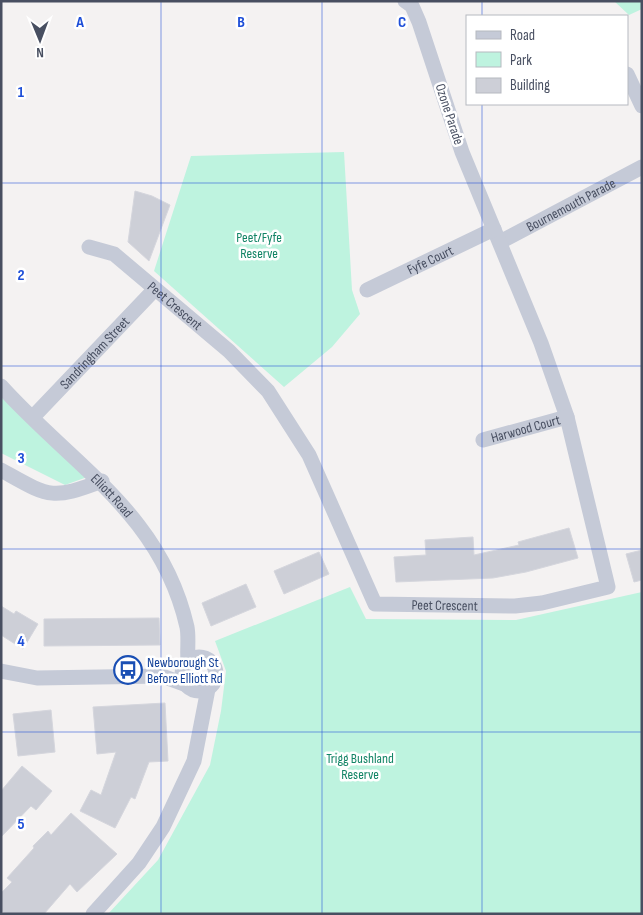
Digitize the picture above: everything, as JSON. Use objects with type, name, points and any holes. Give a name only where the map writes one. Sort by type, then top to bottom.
[{"type":"street","name":"Ozone Parade","points":[[405,1],[412,6],[419,22],[462,152],[497,236]]},
{"type":"street","points":[[628,76],[642,106]]},
{"type":"street","name":"Bournemouth Parade","points":[[497,236],[642,167]]},
{"type":"street","name":"Fyfe Court","points":[[366,290],[497,236]]},
{"type":"street","name":"Peet Crescent","points":[[89,246],[114,254],[229,351],[268,390],[309,455],[375,604],[515,606],[542,603],[608,587],[568,417],[541,343],[497,236]]},
{"type":"street","name":"Sandringham Street","points":[[33,417],[155,289]]},
{"type":"street","name":"Elliott Road","points":[[1,386],[102,481],[133,516],[148,536],[167,571],[188,630],[204,658],[213,665],[216,671],[215,680],[208,689],[194,762],[163,827],[139,862],[93,914]]},
{"type":"street","name":"Harwood Court","points":[[483,440],[568,417]]},
{"type":"street","points":[[1,470],[48,493],[74,492],[102,481]]},
{"type":"street","name":"Elliott Road","points":[[188,630],[186,663],[181,677],[203,716]]},
{"type":"street","points":[[162,676],[193,658],[204,658]]},
{"type":"street","points":[[1,671],[37,678],[162,676],[200,692],[208,689]]},
{"type":"green space","points":[[614,1],[642,1],[642,9],[629,15]]},
{"type":"green space","name":"Peet/Fyfe Reserve","points":[[344,152],[352,290],[360,314],[332,347],[284,387],[154,271],[191,156]]},
{"type":"green space","points":[[1,397],[90,476],[65,485],[1,453]]},
{"type":"green space","name":"Trigg Bushland Reserve","points":[[350,587],[366,619],[516,620],[642,592],[642,914],[108,914],[158,860],[210,765],[221,711],[226,671],[215,641]]},
{"type":"building","points":[[135,191],[152,196],[170,205],[149,261],[128,242]]},
{"type":"building","points":[[569,528],[578,558],[526,572],[493,578],[396,582],[394,557],[426,555],[425,540],[473,537],[474,555],[519,545],[518,542]]},
{"type":"building","points":[[642,550],[642,580],[634,582],[626,554]]},
{"type":"building","points":[[319,552],[329,574],[284,594],[274,571]]},
{"type":"building","points":[[246,584],[256,607],[211,626],[202,603]]},
{"type":"building","points":[[1,606],[14,614],[16,611],[38,624],[23,649],[1,635]]},
{"type":"building","points":[[159,618],[160,645],[44,646],[44,619]]},
{"type":"building","points":[[165,703],[168,761],[149,762],[135,799],[131,797],[115,828],[80,811],[91,790],[101,795],[116,752],[97,754],[93,707]]},
{"type":"building","points":[[51,710],[55,752],[18,756],[13,714]]},
{"type":"building","points":[[22,766],[52,791],[36,810],[31,806],[1,837],[1,791]]},
{"type":"building","points":[[71,813],[117,854],[77,892],[70,884],[44,914],[5,914],[1,910],[1,893],[12,882],[7,878],[34,848],[33,846],[48,831],[51,835]]},
{"type":"place","name":"Newborough St Before Elliott Rd","points":[[128,670]]}]
